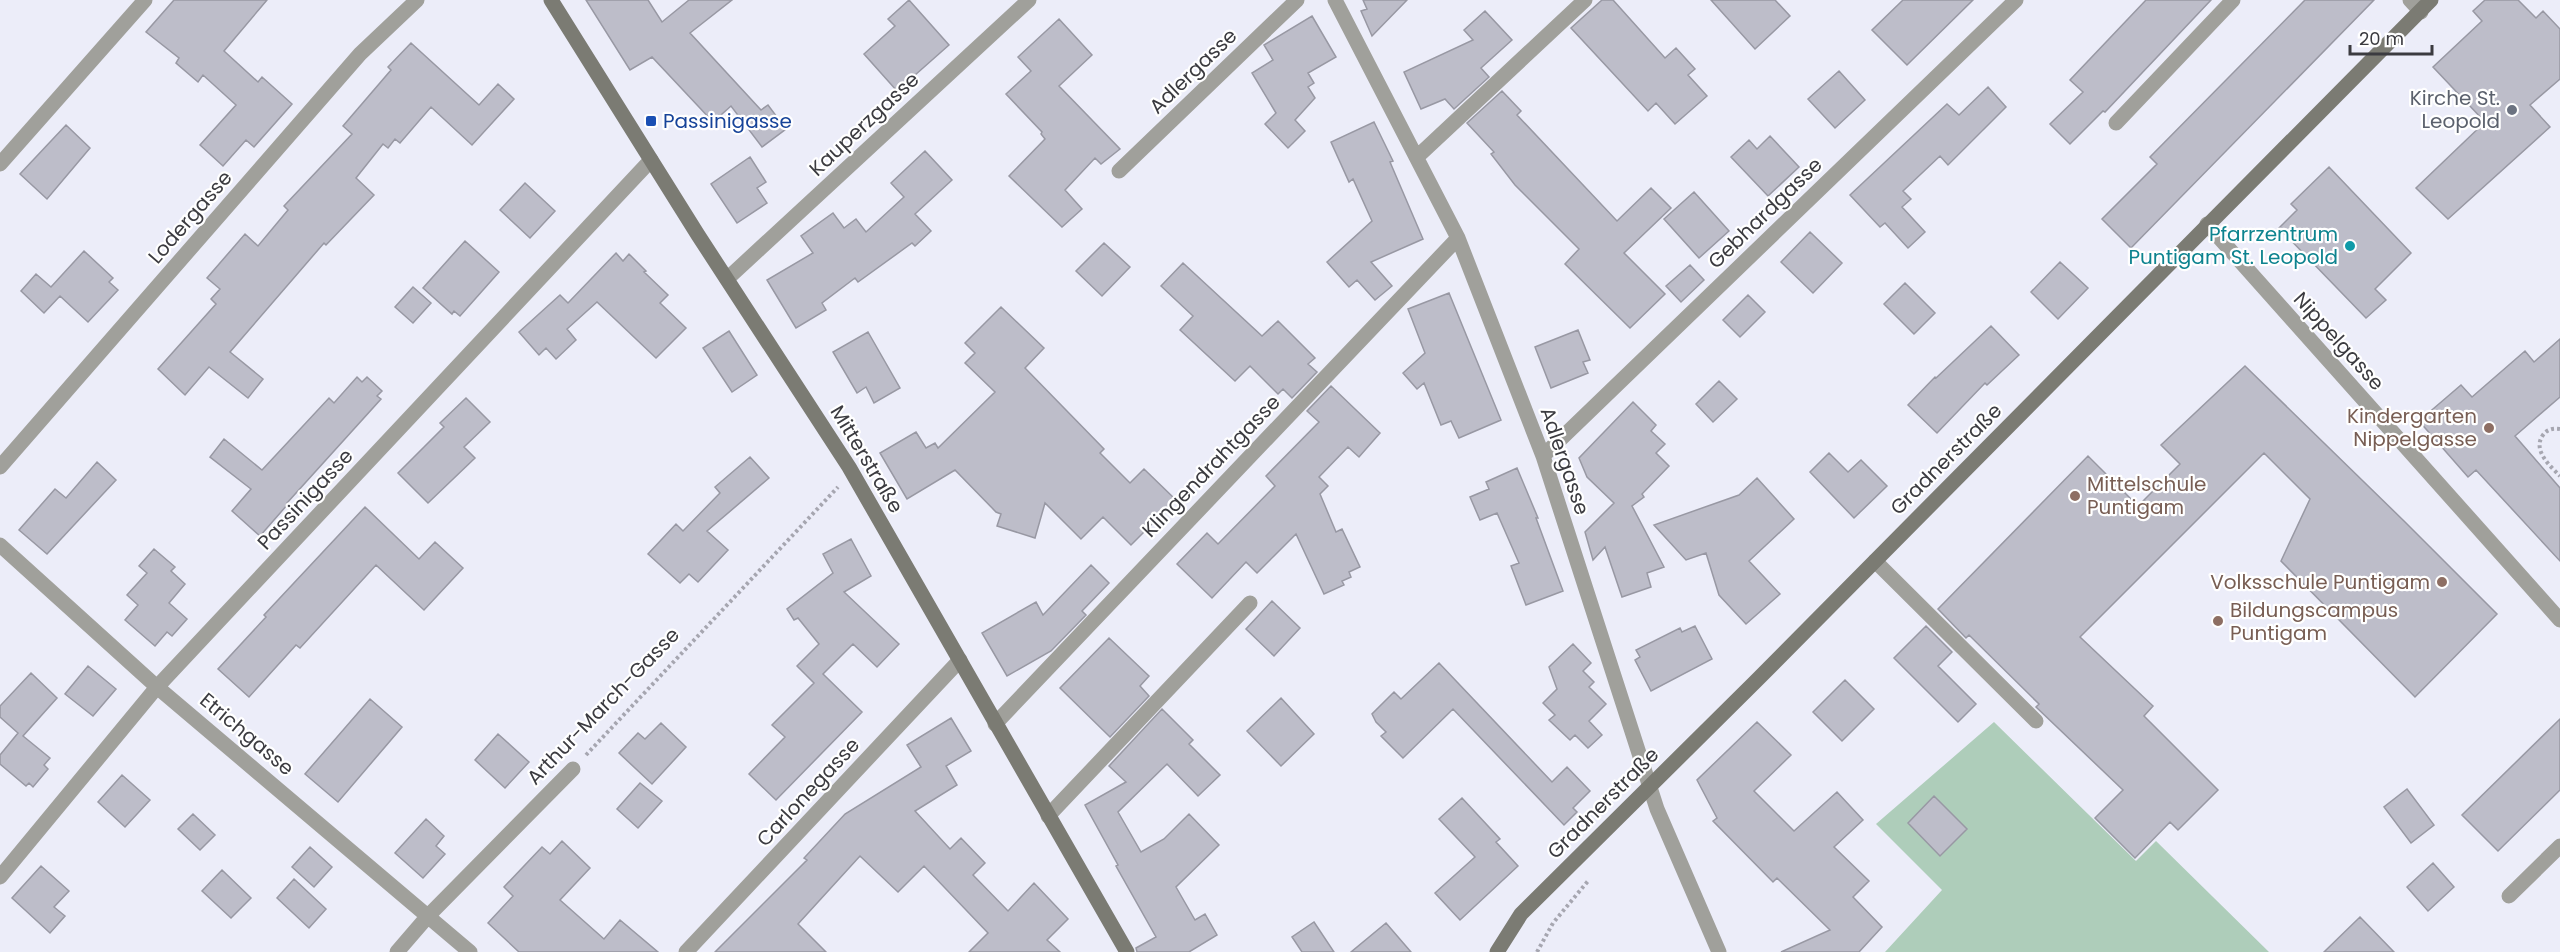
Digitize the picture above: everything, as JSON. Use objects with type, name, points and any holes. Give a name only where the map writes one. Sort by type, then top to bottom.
[{"type":"main road","name":"Mitterstraße","points":[[551,0],[727,279],[849,466],[1126,952]]},
{"type":"main road","name":"Gradnerstraße","points":[[1497,952],[1521,914],[2426,6]]},
{"type":"street","points":[[0,164],[145,0]]},
{"type":"street","name":"Lodergasse","points":[[0,467],[360,54],[417,0]]},
{"type":"street","name":"Kauperzgasse","points":[[727,279],[1029,0]]},
{"type":"street","name":"Adlergasse","points":[[1119,171],[1297,0]]},
{"type":"street","name":"Adlergasse","points":[[1335,0],[1458,238],[1543,456],[1649,786],[1719,952]]},
{"type":"street","points":[[1417,157],[1585,0]]},
{"type":"street","name":"Gebhardgasse","points":[[1543,456],[2016,0]]},
{"type":"street","points":[[2116,123],[2233,0]]},
{"type":"street","points":[[2410,0],[2426,6]]},
{"type":"street","name":"Passinigasse","points":[[0,877],[157,687],[651,160]]},
{"type":"street","name":"Nippelgasse","points":[[2207,224],[2560,620]]},
{"type":"street","name":"Klingendrahtgasse","points":[[995,724],[1458,238]]},
{"type":"street","name":"Etrichgasse","points":[[0,545],[157,687],[470,952]]},
{"type":"street","points":[[1875,561],[2036,721]]},
{"type":"street","points":[[1048,816],[1250,603]]},
{"type":"street","name":"Carlonegasse","points":[[686,952],[960,660]]},
{"type":"street","name":"Arthur-March-Gasse","points":[[397,952],[428,916],[573,769]]},
{"type":"street","points":[[2510,896],[2560,846]]},
{"type":"path","points":[[2560,429],[2548,430],[2542,436],[2540,443],[2545,460],[2560,476]]},
{"type":"path","name":"Arthur-March-Gasse","points":[[573,769],[838,487]]},
{"type":"path","points":[[1537,952],[1553,923],[1591,878]]},
{"type":"green space","points":[[1994,722],[2136,861],[2156,841],[2269,952],[1885,952],[1942,890],[1876,824]]},
{"type":"building","points":[[174,0],[267,0],[224,51],[258,82],[262,77],[292,104],[254,147],[246,140],[223,166],[200,145],[236,105],[203,75],[198,82],[176,63],[179,58],[146,32]]},
{"type":"building","points":[[586,0],[648,0],[662,22],[689,0],[732,0],[690,33],[761,110],[768,105],[786,129],[762,147],[731,106],[713,122],[652,57],[630,70]]},
{"type":"building","points":[[909,0],[949,45],[897,91],[864,54],[895,26],[888,19]]},
{"type":"building","points":[[1363,0],[1407,0],[1372,36],[1361,11],[1367,9]]},
{"type":"building","points":[[1602,0],[1613,0],[1665,58],[1676,48],[1695,69],[1688,75],[1707,96],[1675,124],[1656,103],[1648,111],[1571,28]]},
{"type":"building","points":[[1711,0],[1775,0],[1790,16],[1755,49]]},
{"type":"building","points":[[1903,0],[1973,0],[1907,65],[1872,30]]},
{"type":"building","points":[[2146,0],[2211,0],[2105,112],[2103,111],[2070,144],[2050,124],[2083,92],[2070,80]]},
{"type":"building","points":[[2305,0],[2374,0],[2131,248],[2102,219],[2157,164],[2150,157]]},
{"type":"building","name":"Kirche St. Leopold","points":[[2485,0],[2518,0],[2536,18],[2543,11],[2560,29],[2560,79],[2530,105],[2550,127],[2448,219],[2416,188],[2485,122],[2433,67],[2482,21],[2473,11]]},
{"type":"building","points":[[1485,11],[1512,40],[1481,68],[1489,77],[1454,109],[1445,99],[1421,109],[1404,72],[1473,40],[1464,30]]},
{"type":"building","points":[[1312,16],[1336,57],[1308,73],[1314,83],[1308,87],[1315,98],[1295,120],[1305,131],[1288,148],[1265,124],[1276,113],[1252,73],[1273,60],[1264,45]]},
{"type":"building","points":[[1059,19],[1092,55],[1059,86],[1120,149],[1101,164],[1095,158],[1065,190],[1082,209],[1062,227],[1009,176],[1045,139],[1042,132],[1006,94],[1031,71],[1018,57]]},
{"type":"building","points":[[411,43],[479,105],[498,84],[514,99],[472,145],[431,107],[400,143],[395,139],[388,148],[383,144],[356,178],[374,195],[326,245],[324,243],[230,352],[263,379],[248,398],[209,367],[185,395],[158,369],[216,304],[211,299],[220,289],[207,278],[245,234],[258,246],[288,210],[284,206],[352,134],[343,126],[391,70],[388,67]]},
{"type":"building","points":[[1839,71],[1865,100],[1835,128],[1808,99]]},
{"type":"building","points":[[1988,87],[2006,107],[1948,165],[1940,156],[1903,191],[1911,199],[1902,207],[1925,232],[1908,248],[1885,223],[1880,227],[1850,195],[1947,104],[1959,115]]},
{"type":"building","points":[[1502,91],[1521,111],[1517,115],[1617,221],[1651,188],[1671,208],[1624,253],[1665,294],[1630,328],[1565,264],[1579,249],[1515,185],[1491,154],[1494,152],[1467,123]]},
{"type":"building","points":[[1374,122],[1393,161],[1390,162],[1423,239],[1371,262],[1392,286],[1375,300],[1357,280],[1349,287],[1327,262],[1372,221],[1353,179],[1349,182],[1331,142]]},
{"type":"building","points":[[66,125],[90,148],[47,199],[20,174]]},
{"type":"building","points":[[1770,136],[1799,167],[1768,196],[1731,157],[1749,140],[1757,149]]},
{"type":"building","points":[[925,151],[952,180],[915,214],[931,231],[915,246],[912,243],[858,282],[855,278],[822,303],[826,310],[796,328],[767,280],[813,253],[801,236],[833,213],[844,228],[856,219],[866,232],[904,197],[891,183]]},
{"type":"building","points":[[750,157],[766,182],[757,188],[767,203],[737,223],[711,184]]},
{"type":"building","name":"Pfarrzentrum Puntigam St. Leopold","points":[[2329,167],[2411,253],[2375,289],[2386,300],[2366,318],[2279,228],[2297,210],[2291,204]]},
{"type":"building","points":[[525,183],[555,211],[530,238],[500,210]]},
{"type":"building","points":[[1694,192],[1729,231],[1699,258],[1664,219]]},
{"type":"building","points":[[1810,232],[1842,263],[1813,293],[1781,262]]},
{"type":"building","points":[[465,241],[499,272],[460,316],[454,311],[452,314],[423,288]]},
{"type":"building","points":[[1104,243],[1130,267],[1102,296],[1076,271]]},
{"type":"building","points":[[84,251],[113,278],[109,282],[118,290],[88,322],[60,296],[44,313],[21,291],[36,274],[51,287]]},
{"type":"building","points":[[616,253],[623,261],[629,254],[646,271],[644,272],[668,295],[660,303],[686,328],[656,358],[597,302],[567,329],[576,340],[556,359],[546,348],[539,355],[519,332],[560,295],[568,303]]},
{"type":"building","points":[[2060,262],[2088,288],[2058,319],[2031,292]]},
{"type":"building","points":[[1183,263],[1262,336],[1278,321],[1315,358],[1308,364],[1317,372],[1292,398],[1283,389],[1278,394],[1250,366],[1235,381],[1180,330],[1193,316],[1161,286]]},
{"type":"building","points":[[1690,265],[1704,280],[1681,302],[1666,286]]},
{"type":"building","points":[[1905,283],[1935,313],[1914,334],[1884,304]]},
{"type":"building","points":[[413,287],[431,303],[413,323],[395,307]]},
{"type":"building","points":[[1449,293],[1501,420],[1459,438],[1451,421],[1441,425],[1424,383],[1417,389],[1403,373],[1425,353],[1408,309]]},
{"type":"building","points":[[1748,295],[1765,312],[1740,337],[1723,320]]},
{"type":"building","points":[[1001,307],[1044,348],[1025,368],[1104,449],[1100,453],[1130,483],[1144,469],[1176,500],[1131,545],[1103,517],[1081,539],[1045,503],[1035,538],[997,526],[1001,514],[996,512],[955,470],[907,499],[880,453],[916,432],[926,448],[935,443],[938,448],[995,392],[965,363],[975,353],[965,343]]},
{"type":"building","points":[[1991,326],[2019,355],[1987,385],[1985,383],[1937,433],[1908,405]]},
{"type":"building","points":[[1578,330],[1590,360],[1583,362],[1588,373],[1551,388],[1535,347]]},
{"type":"building","points":[[729,331],[757,375],[732,392],[703,348]]},
{"type":"building","points":[[868,332],[900,388],[874,403],[866,387],[857,393],[833,352]]},
{"type":"building","points":[[2560,339],[2560,397],[2515,436],[2560,488],[2560,561],[2476,470],[2468,477],[2419,421],[2461,385],[2472,397],[2525,351],[2534,362]]},
{"type":"building","points":[[2245,366],[2497,614],[2415,697],[2281,561],[2310,499],[2264,453],[2080,637],[2153,706],[2144,716],[2218,790],[2178,830],[2170,822],[2135,858],[2095,818],[2123,790],[2036,707],[2039,704],[1969,635],[1966,638],[1938,609],[2088,456],[2138,506],[2180,464],[2161,445]]},
{"type":"building","points":[[357,377],[362,382],[367,377],[382,391],[377,396],[381,399],[260,536],[232,511],[251,489],[210,457],[224,439],[262,470],[329,398],[334,403]]},
{"type":"building","points":[[1719,381],[1737,399],[1713,422],[1696,404]]},
{"type":"building","points":[[1331,386],[1380,433],[1359,457],[1348,447],[1319,477],[1328,486],[1320,494],[1336,532],[1342,529],[1360,567],[1349,572],[1351,577],[1342,581],[1344,585],[1324,594],[1296,534],[1257,573],[1246,562],[1212,598],[1177,564],[1207,533],[1218,544],[1275,486],[1266,476],[1319,422],[1307,411]]},
{"type":"building","points":[[466,398],[490,422],[464,447],[475,458],[428,503],[398,473],[444,427],[440,423]]},
{"type":"building","points":[[1633,402],[1656,425],[1651,431],[1665,444],[1656,453],[1669,466],[1642,494],[1644,497],[1632,506],[1664,567],[1647,573],[1651,587],[1622,597],[1605,547],[1593,560],[1585,532],[1614,503],[1587,477],[1579,458]]},
{"type":"building","points":[[1829,453],[1848,472],[1861,460],[1887,486],[1854,518],[1810,472]]},
{"type":"building","points":[[750,457],[769,478],[707,531],[728,550],[698,582],[689,574],[680,583],[648,554],[676,524],[683,531],[720,493],[715,487]]},
{"type":"building","points":[[97,462],[116,480],[47,554],[19,530],[55,489],[66,498]]},
{"type":"building","points":[[1517,468],[1538,518],[1536,518],[1563,591],[1526,605],[1511,566],[1519,563],[1497,513],[1480,520],[1470,497],[1489,489],[1486,482]]},
{"type":"building","points":[[1757,478],[1794,519],[1749,561],[1780,594],[1746,624],[1719,595],[1706,553],[1686,560],[1654,525],[1739,495]]},
{"type":"building","points":[[365,507],[419,559],[435,542],[463,568],[424,610],[376,565],[300,648],[296,645],[249,697],[218,669],[266,617],[264,615]]},
{"type":"building","points":[[851,539],[871,576],[844,592],[899,644],[877,667],[853,644],[823,674],[862,712],[776,800],[749,774],[785,737],[772,725],[814,683],[797,666],[819,644],[798,618],[794,620],[787,609],[833,573],[823,554]]},
{"type":"building","points":[[154,549],[175,567],[171,571],[185,584],[169,603],[187,619],[172,636],[167,632],[155,646],[125,620],[138,605],[127,595],[147,573],[139,566]]},
{"type":"building","points":[[1091,565],[1109,583],[1082,611],[1086,615],[1051,651],[1007,676],[982,633],[1036,602],[1043,615]]},
{"type":"building","points":[[1272,601],[1300,628],[1274,656],[1246,629]]},
{"type":"building","points":[[1695,626],[1712,659],[1651,691],[1635,660],[1640,657],[1636,650],[1680,628],[1682,632]]},
{"type":"building","points":[[1926,626],[1952,652],[1938,666],[1976,704],[1958,722],[1894,658]]},
{"type":"building","points":[[1109,638],[1149,676],[1140,686],[1149,696],[1110,737],[1060,688]]},
{"type":"building","points":[[1573,644],[1591,663],[1583,671],[1594,682],[1589,687],[1606,704],[1589,721],[1602,735],[1588,748],[1575,735],[1570,740],[1549,720],[1555,715],[1543,703],[1557,689],[1549,667]]},
{"type":"building","points":[[1439,663],[1552,782],[1567,767],[1590,791],[1573,808],[1577,812],[1564,825],[1453,709],[1403,758],[1381,736],[1386,732],[1372,714],[1394,692],[1401,699]]},
{"type":"building","points":[[88,666],[116,689],[93,716],[65,694]]},
{"type":"building","points":[[31,673],[57,698],[23,736],[50,758],[44,765],[48,769],[33,787],[29,783],[26,786],[0,764],[0,755],[18,733],[0,717],[0,706]]},
{"type":"building","points":[[1845,680],[1874,709],[1842,741],[1813,712]]},
{"type":"building","points":[[1281,698],[1314,734],[1281,766],[1247,731]]},
{"type":"building","points":[[370,699],[402,727],[338,802],[305,774]]},
{"type":"building","points":[[1162,709],[1193,740],[1189,744],[1220,775],[1198,796],[1167,764],[1118,812],[1141,852],[1164,839],[1189,814],[1219,845],[1176,887],[1195,920],[1205,914],[1217,935],[1189,952],[1137,952],[1136,948],[1156,937],[1085,805],[1126,782],[1109,766]]},
{"type":"building","points":[[951,718],[971,751],[946,766],[957,785],[915,811],[950,849],[961,838],[985,863],[973,875],[1008,911],[1034,883],[1068,919],[1047,940],[1060,952],[969,952],[988,933],[924,866],[898,892],[860,856],[798,924],[826,952],[715,952],[807,860],[804,858],[845,814],[921,767],[907,745]]},
{"type":"building","points":[[2560,719],[2560,790],[2498,851],[2462,815]]},
{"type":"building","points":[[1757,722],[1791,755],[1754,791],[1794,831],[1837,792],[1863,820],[1834,847],[1869,881],[1853,897],[1882,927],[1859,952],[1781,952],[1830,930],[1777,878],[1773,882],[1713,821],[1717,818],[1697,780]]},
{"type":"building","points":[[661,723],[686,747],[652,784],[619,753],[638,733],[645,739]]},
{"type":"building","points":[[498,734],[529,762],[505,788],[475,760]]},
{"type":"building","points":[[122,775],[150,800],[125,827],[98,802]]},
{"type":"building","points":[[640,783],[662,801],[638,828],[617,809]]},
{"type":"building","points":[[2407,789],[2434,825],[2411,843],[2384,807]]},
{"type":"building","points":[[1934,796],[1967,829],[1940,856],[1908,823]]},
{"type":"building","points":[[1462,798],[1500,839],[1496,842],[1518,866],[1460,920],[1435,893],[1475,857],[1439,819]]},
{"type":"building","points":[[193,814],[215,835],[200,850],[178,829]]},
{"type":"building","points":[[426,819],[444,836],[436,846],[445,854],[423,878],[395,853]]},
{"type":"building","points":[[562,841],[590,868],[560,900],[604,939],[620,920],[658,952],[519,952],[488,923],[513,896],[504,887],[542,847],[550,854]]},
{"type":"building","points":[[310,847],[332,867],[314,887],[292,867]]},
{"type":"building","points":[[2433,863],[2454,887],[2428,911],[2407,887]]},
{"type":"building","points":[[41,866],[69,891],[54,907],[65,916],[50,933],[12,898]]},
{"type":"building","points":[[222,870],[251,898],[231,918],[202,891]]},
{"type":"building","points":[[294,879],[326,909],[309,928],[277,898]]},
{"type":"building","points":[[2360,917],[2394,952],[2324,952]]},
{"type":"building","points":[[1314,922],[1334,952],[1302,952],[1292,937]]},
{"type":"building","points":[[1386,923],[1411,952],[1351,952]]},
{"type":"place","name":"Kirche St. Leopold","points":[[2512,110]]},
{"type":"place","name":"Passinigasse","points":[[651,121]]},
{"type":"place","name":"Pfarrzentrum Puntigam St. Leopold","points":[[2350,246]]},
{"type":"place","name":"Kindergarten Nippelgasse","points":[[2489,428]]},
{"type":"place","name":"Mittelschule Puntigam","points":[[2075,496]]},
{"type":"place","name":"Volksschule Puntigam","points":[[2442,582]]},
{"type":"place","name":"Bildungscampus Puntigam","points":[[2218,621]]}]
